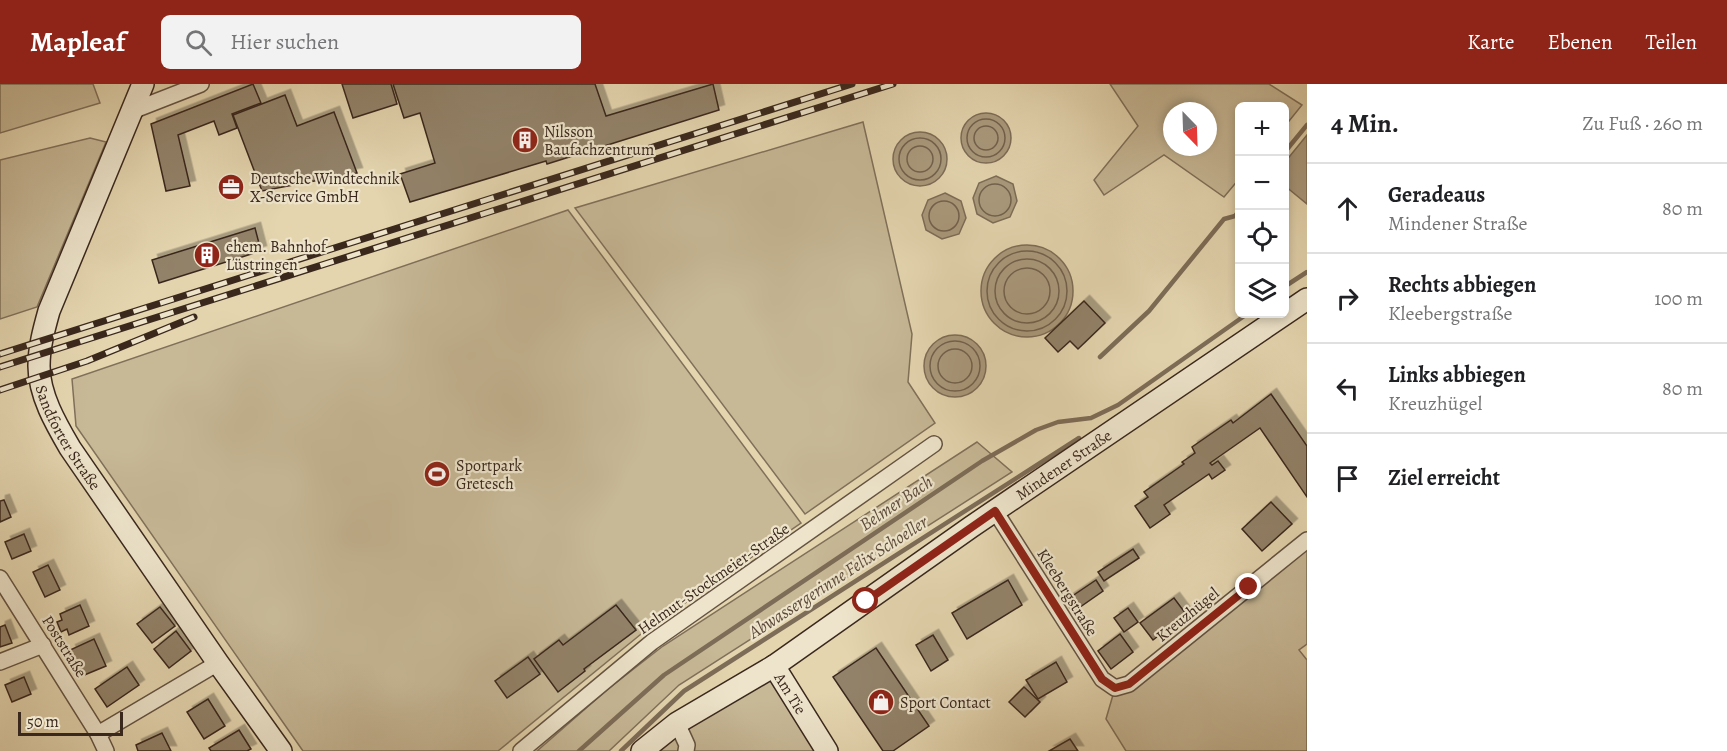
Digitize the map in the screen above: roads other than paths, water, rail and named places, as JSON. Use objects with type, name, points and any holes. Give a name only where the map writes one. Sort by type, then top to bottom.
[{"type":"street","name":"Sandforter Straße","points":[[142,84],[49,311],[41,340],[40,376],[55,423],[70,448],[281,751]]},
{"type":"street","points":[[132,111],[201,84]]},
{"type":"street","name":"Mindener Straße","points":[[642,751],[677,723],[774,666],[995,511],[1307,299]]},
{"type":"street","name":"Helmut-Stockmeier-Straße","points":[[521,751],[652,642],[934,444]]},
{"type":"street","name":"Kleebergstraße","points":[[995,511],[1102,679],[1115,688]]},
{"type":"street","name":"Kreuzhügel","points":[[1115,688],[1129,684],[1307,540]]},
{"type":"street","name":"Poststraße","points":[[0,578],[106,751]]},
{"type":"street","points":[[0,662],[43,645]]},
{"type":"street","points":[[98,735],[218,663]]},
{"type":"street","name":"Am Tie","points":[[774,666],[827,751]]},
{"type":"street","points":[[677,723],[687,745],[686,751]]},
{"type":"water","points":[[981,113],[991,113],[1004,120],[1011,133],[1011,143],[1004,156],[991,163],[981,163],[972,159],[965,152],[961,143],[961,133],[965,124],[972,117]]},
{"type":"water","points":[[920,132],[930,134],[939,140],[945,149],[947,159],[945,169],[939,178],[930,184],[920,186],[910,184],[901,178],[895,169],[893,159],[895,149],[901,140],[910,134]]},
{"type":"water","points":[[1307,135],[1307,204],[1289,189],[1289,157]]},
{"type":"water","points":[[996,176],[1013,184],[1017,201],[1010,217],[993,223],[977,214],[973,198],[979,183]]},
{"type":"water","points":[[945,193],[961,201],[966,218],[959,234],[942,239],[926,230],[922,215],[928,200]]},
{"type":"water","points":[[1027,245],[1053,253],[1065,265],[1073,291],[1065,317],[1053,329],[1027,337],[1001,329],[989,317],[981,291],[989,265],[1001,253]]},
{"type":"water","points":[[955,335],[972,340],[977,344],[981,349],[986,366],[981,383],[977,388],[972,392],[955,397],[938,392],[933,388],[929,383],[924,366],[929,349],[933,344],[938,340]]},
{"type":"waterway","points":[[1289,147],[1307,125]]},
{"type":"waterway","points":[[1100,357],[1149,311],[1224,219],[1235,216]]},
{"type":"waterway","name":"Belmer Bach","points":[[1289,284],[1307,272]]},
{"type":"waterway","name":"Belmer Bach","points":[[579,751],[664,675],[982,461],[1036,430],[1058,422],[1091,418],[1118,405],[1241,318]]},
{"type":"waterway","name":"Abwassergerinne Felix Schoeller","points":[[621,751],[684,691],[1079,438]]},
{"type":"railway","points":[[0,354],[852,84]]},
{"type":"railway","points":[[0,367],[893,84]]},
{"type":"railway","points":[[0,390],[87,361],[194,317]]},
{"type":"place","name":"Nilsson Baufachzentrum","points":[[525,140]]},
{"type":"place","name":"Deutsche Windtechnik X-Service GmbH","points":[[231,187]]},
{"type":"place","name":"ehem. Bahnhof Lüstringen","points":[[207,255]]},
{"type":"place","name":"Sportpark Gretesch","points":[[437,474]]},
{"type":"place","name":"Sport Contact","points":[[881,702]]}]
